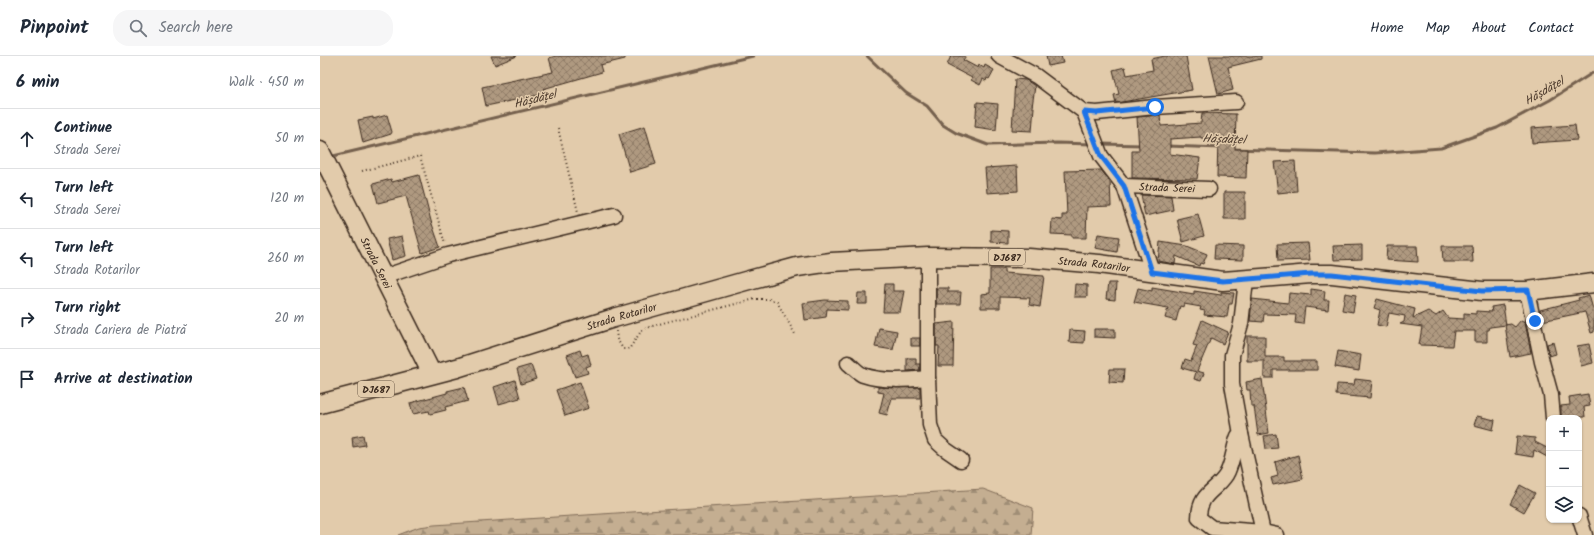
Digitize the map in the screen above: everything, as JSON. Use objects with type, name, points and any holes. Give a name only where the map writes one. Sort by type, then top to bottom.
[{"type":"main road","name":"Strada Serei","points":[[320,151],[432,374]]},
{"type":"main road","name":"Strada Rotarilor","points":[[320,404],[485,360],[614,318],[797,267],[853,260],[928,257],[988,257],[1058,260],[1209,280],[1246,280],[1311,274],[1332,274],[1482,291],[1528,290],[1594,283]]},
{"type":"street","points":[[999,56],[1036,76],[1084,112],[1097,113],[1155,107],[1236,102]]},
{"type":"street","name":"Strada Serei","points":[[1084,112],[1101,156],[1124,186],[1152,272]]},
{"type":"street","name":"Strada Serei","points":[[1124,186],[1209,189]]},
{"type":"street","points":[[383,277],[448,255],[614,215]]},
{"type":"street","points":[[928,257],[928,378],[930,425],[935,440],[961,460]]},
{"type":"street","points":[[1246,280],[1241,324],[1232,354],[1233,391],[1240,434],[1263,532]]},
{"type":"street","points":[[1528,290],[1542,362],[1551,395],[1553,415]]},
{"type":"street","points":[[848,363],[862,375],[909,380],[928,378]]},
{"type":"street","points":[[1240,434],[1238,436],[1231,464],[1225,476],[1203,498],[1199,507],[1199,518],[1212,528],[1263,532],[1277,535]]},
{"type":"street","points":[[1581,523],[1585,535]]},
{"type":"path","points":[[558,128],[581,223]]},
{"type":"path","points":[[362,171],[420,156],[448,255]]},
{"type":"path","points":[[614,318],[620,345],[623,349],[629,349],[642,330],[655,325],[724,306],[755,299],[769,299],[777,302],[795,334]]},
{"type":"green space","points":[[983,489],[1033,508],[1031,535],[398,535],[419,527],[434,525]]},
{"type":"building","points":[[491,56],[517,56],[495,65]]},
{"type":"building","points":[[556,56],[625,56],[625,59],[600,65],[602,72],[543,89],[544,94],[486,106],[482,87],[553,72],[549,58]]},
{"type":"building","points":[[951,56],[966,56],[963,60],[978,68],[979,65],[984,68],[985,65],[994,70],[989,79],[987,78],[986,81],[983,79],[980,85],[971,80],[972,78],[947,65]]},
{"type":"building","points":[[1046,56],[1061,56],[1063,63],[1048,66]]},
{"type":"building","points":[[1165,56],[1186,56],[1192,90],[1116,103],[1114,95],[1119,94],[1113,70],[1125,67],[1127,75],[1153,70],[1151,59]]},
{"type":"building","points":[[1209,56],[1261,56],[1261,59],[1228,67],[1233,90],[1218,94]]},
{"type":"building","points":[[1015,79],[1026,80],[1035,86],[1032,107],[1034,107],[1032,131],[1012,130]]},
{"type":"building","points":[[977,102],[998,104],[996,130],[975,127]]},
{"type":"building","points":[[1202,113],[1236,114],[1235,149],[1247,149],[1246,178],[1217,177],[1218,139],[1201,137],[1170,139],[1170,154],[1200,158],[1197,179],[1132,178],[1132,151],[1139,151],[1137,117],[1160,115],[1161,126],[1201,123]]},
{"type":"building","points":[[387,115],[392,132],[391,134],[363,143],[358,120],[373,117],[373,119]]},
{"type":"building","points":[[1575,125],[1577,140],[1532,143],[1531,128]]},
{"type":"building","points":[[645,126],[656,164],[630,172],[619,134]]},
{"type":"building","points":[[1295,161],[1297,191],[1278,193],[1274,162]]},
{"type":"building","points":[[1017,166],[1018,191],[987,193],[985,168]]},
{"type":"building","points":[[1101,170],[1110,181],[1111,206],[1087,207],[1086,238],[1072,238],[1072,235],[1051,234],[1052,219],[1062,220],[1062,215],[1067,215],[1065,171]]},
{"type":"building","points":[[419,175],[431,221],[440,247],[422,253],[406,196],[378,203],[373,184],[391,179],[392,182]]},
{"type":"building","points":[[1224,192],[1245,192],[1245,219],[1224,219]]},
{"type":"building","points":[[1141,195],[1171,196],[1173,210],[1145,216]]},
{"type":"building","points":[[1198,214],[1204,236],[1183,242],[1177,219]]},
{"type":"building","points":[[991,230],[1008,231],[1008,243],[991,242]]},
{"type":"building","points":[[1098,234],[1119,237],[1117,252],[1095,248]]},
{"type":"building","points":[[402,236],[406,256],[392,260],[387,239]]},
{"type":"building","points":[[1160,242],[1187,246],[1207,254],[1203,264],[1200,263],[1199,266],[1176,256],[1175,264],[1158,261]]},
{"type":"building","points":[[1308,243],[1310,260],[1278,261],[1277,244]]},
{"type":"building","points":[[1215,245],[1243,246],[1243,260],[1214,259]]},
{"type":"building","points":[[1362,245],[1362,259],[1334,260],[1333,246]]},
{"type":"building","points":[[1387,246],[1417,246],[1418,262],[1386,260]]},
{"type":"building","points":[[1442,246],[1472,246],[1473,262],[1443,262]]},
{"type":"building","points":[[990,269],[1004,269],[1004,273],[1044,276],[1040,307],[1029,305],[1030,298],[1000,297],[1000,308],[981,308],[981,294],[990,293]]},
{"type":"building","points":[[1108,283],[1116,283],[1115,300],[1106,299]]},
{"type":"building","points":[[885,284],[893,284],[893,291],[904,291],[900,312],[883,312]]},
{"type":"building","points":[[1075,284],[1087,285],[1087,297],[1074,297]]},
{"type":"building","points":[[1152,287],[1194,294],[1194,291],[1221,295],[1221,292],[1234,293],[1232,304],[1229,304],[1227,317],[1204,315],[1205,311],[1200,310],[1201,307],[1184,304],[1184,307],[1180,306],[1176,321],[1165,318],[1168,308],[1134,302],[1138,288],[1152,291]]},
{"type":"building","points":[[936,288],[948,288],[948,292],[961,292],[960,304],[936,304]]},
{"type":"building","points":[[1311,289],[1325,291],[1324,300],[1329,300],[1328,310],[1305,307],[1303,324],[1295,323],[1296,315],[1264,314],[1263,322],[1250,321],[1252,299],[1288,303],[1289,293],[1311,295]]},
{"type":"building","points":[[858,293],[867,293],[867,304],[857,304]]},
{"type":"building","points":[[1345,293],[1356,295],[1353,312],[1342,310]]},
{"type":"building","points":[[1589,295],[1594,313],[1594,332],[1591,333],[1585,312],[1542,321],[1540,310],[1579,300],[1578,298]]},
{"type":"building","points":[[1377,299],[1415,309],[1413,318],[1428,311],[1436,316],[1443,311],[1448,318],[1464,319],[1464,313],[1476,314],[1476,311],[1492,312],[1491,307],[1503,305],[1506,325],[1490,327],[1489,330],[1487,330],[1487,342],[1475,342],[1475,331],[1454,331],[1452,346],[1419,345],[1422,327],[1400,324],[1404,322],[1405,316],[1389,313],[1386,327],[1377,325],[1380,310],[1374,308]]},
{"type":"building","points":[[825,300],[848,301],[848,310],[827,309],[826,317],[805,320],[803,303]]},
{"type":"building","points":[[1202,320],[1228,332],[1223,344],[1211,338],[1197,371],[1204,373],[1201,381],[1194,379],[1196,372],[1182,368],[1185,359],[1191,361],[1197,346],[1193,345]]},
{"type":"building","points":[[1521,320],[1525,322],[1531,353],[1510,357],[1505,325],[1511,324],[1515,327]]},
{"type":"building","points":[[954,322],[953,366],[938,366],[939,346],[936,346],[936,324]]},
{"type":"building","points":[[879,328],[897,331],[893,350],[875,347]]},
{"type":"building","points":[[1094,329],[1115,329],[1115,338],[1094,337]]},
{"type":"building","points":[[1070,330],[1085,331],[1084,343],[1069,342]]},
{"type":"building","points":[[1247,336],[1265,336],[1265,357],[1284,357],[1284,361],[1317,361],[1317,370],[1273,370],[1273,378],[1264,378],[1264,361],[1247,361]]},
{"type":"building","points":[[911,338],[920,338],[920,346],[911,346]]},
{"type":"building","points":[[1553,342],[1556,354],[1549,356],[1547,344]]},
{"type":"building","points":[[1589,344],[1593,363],[1581,366],[1577,346]]},
{"type":"building","points":[[580,350],[582,356],[588,354],[591,365],[586,367],[588,373],[575,377],[567,355]]},
{"type":"building","points":[[1338,351],[1361,355],[1359,371],[1335,367]]},
{"type":"building","points":[[907,358],[916,358],[916,364],[920,364],[920,370],[907,371]]},
{"type":"building","points":[[531,365],[536,379],[521,384],[517,369]]},
{"type":"building","points":[[1110,369],[1124,369],[1123,383],[1109,382]]},
{"type":"building","points":[[1262,379],[1269,433],[1258,435],[1254,406],[1251,406],[1250,390],[1247,390],[1246,382]]},
{"type":"building","points":[[1355,379],[1372,381],[1370,398],[1336,395],[1337,384],[1354,385]]},
{"type":"building","points":[[515,380],[520,398],[499,404],[494,387]]},
{"type":"building","points":[[580,382],[589,408],[565,416],[556,390]]},
{"type":"building","points":[[464,387],[468,401],[445,407],[446,410],[430,414],[429,411],[413,414],[410,403]]},
{"type":"building","points":[[878,387],[920,387],[920,398],[892,398],[887,415],[879,413],[884,393],[878,392]]},
{"type":"building","points":[[1588,394],[1590,406],[1584,407],[1585,417],[1582,417],[1582,415],[1561,415],[1561,406],[1570,405],[1569,397]]},
{"type":"building","points":[[1477,416],[1495,420],[1493,430],[1474,425]]},
{"type":"building","points":[[1276,434],[1278,448],[1266,449],[1264,436]]},
{"type":"building","points":[[363,435],[365,445],[353,447],[352,437]]},
{"type":"building","points":[[1517,436],[1535,438],[1535,442],[1546,448],[1546,456],[1534,450],[1533,457],[1515,454]]},
{"type":"building","points":[[1298,455],[1303,479],[1273,485],[1271,478],[1278,476],[1275,462]]},
{"type":"building","points":[[1520,485],[1535,493],[1524,512],[1510,504]]},
{"type":"waterway","name":"Hășdățel","points":[[329,157],[753,56]]},
{"type":"waterway","name":"Hășdățel","points":[[867,56],[906,93],[927,106],[943,125],[956,133],[988,145],[1057,143],[1092,144]]},
{"type":"waterway","name":"Hășdățel","points":[[1231,149],[1375,153],[1441,148],[1497,128],[1550,100],[1594,72]]},
{"type":"waterway","name":"Hășdățel","points":[[1101,144],[1142,145]]},
{"type":"waterway","name":"Hășdățel","points":[[1167,146],[1222,148]]},
{"type":"route","points":[[1155,107],[1097,113],[1084,112],[1101,156],[1124,186],[1152,272],[1223,281],[1266,279],[1292,275],[1332,274],[1482,291],[1528,290],[1535,321]]}]
